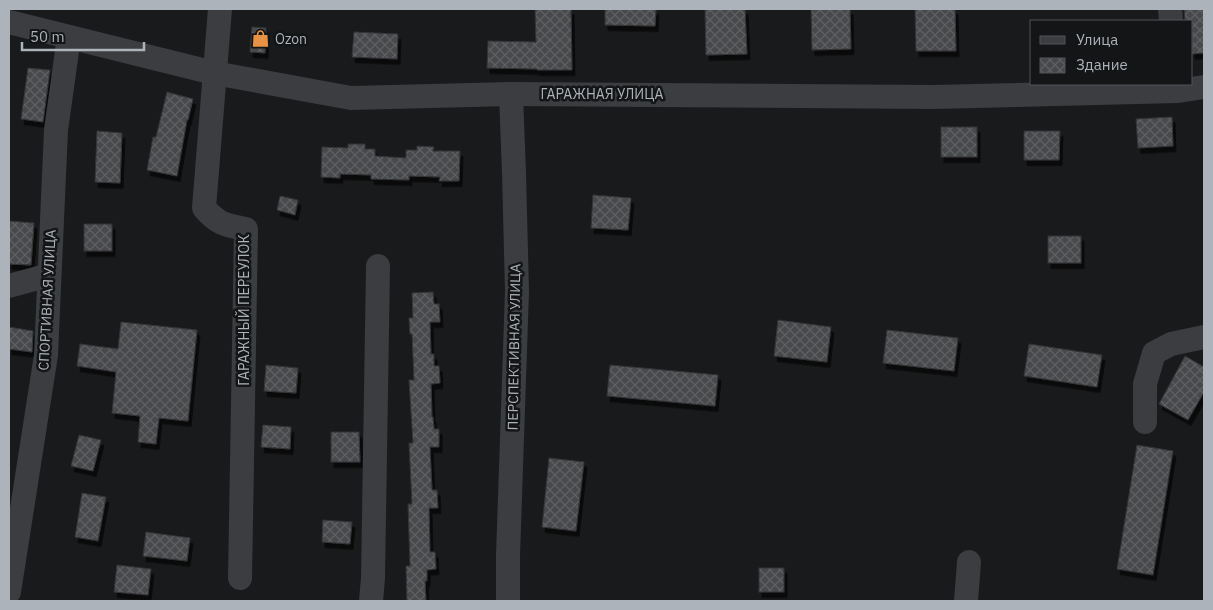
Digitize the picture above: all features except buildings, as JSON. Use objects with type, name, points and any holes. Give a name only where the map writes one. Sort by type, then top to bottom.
[{"type":"street","name":"ГАРАЖНЫЙ ПЕРЕУЛОК","points":[[220,9],[204,208],[214,219],[227,226],[246,229],[240,578]]},
{"type":"street","name":"ГАРАЖНАЯ УЛИЦА","points":[[9,22],[214,73],[351,98],[511,94],[933,97],[1204,87]]},
{"type":"street","name":"СПОРТИВНАЯ УЛИЦА","points":[[9,592],[46,355],[56,130],[69,37]]},
{"type":"street","name":"ПЕРСПЕКТИВНАЯ УЛИЦА","points":[[508,601],[508,546],[517,291],[511,94]]},
{"type":"street","points":[[371,601],[373,578],[378,266]]},
{"type":"street","points":[[9,286],[50,275]]},
{"type":"street","points":[[1145,422],[1145,384],[1154,353],[1171,344],[1204,337]]},
{"type":"street","points":[[966,601],[969,562]]},
{"type":"place","name":"Ozon","points":[[261,39]]}]
